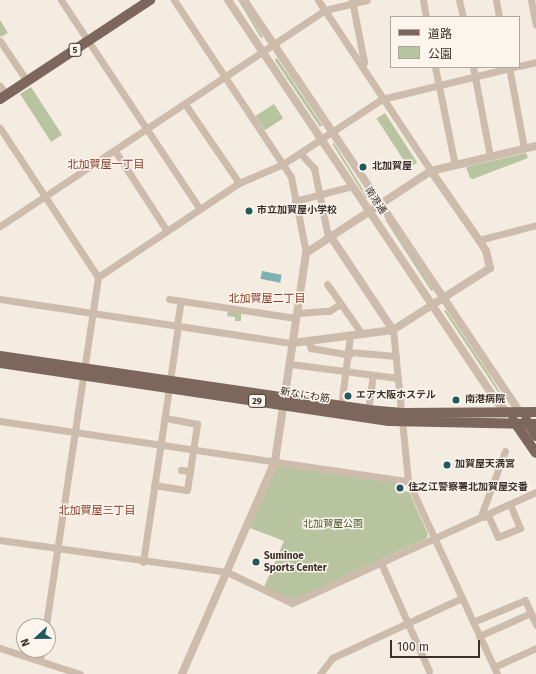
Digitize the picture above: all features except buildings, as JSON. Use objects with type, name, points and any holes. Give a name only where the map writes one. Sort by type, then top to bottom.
[{"type":"main road","name":"5","points":[[3,97],[150,0]]},
{"type":"main road","name":"新なにわ筋","points":[[0,356],[84,372]]},
{"type":"main road","name":"新なにわ筋","points":[[0,363],[84,372],[402,417],[533,424]]},
{"type":"main road","name":"新なにわ筋","points":[[285,401],[341,406],[402,417],[536,412]]},
{"type":"main road","points":[[507,412],[536,452]]},
{"type":"main road","points":[[520,412],[533,424],[536,436]]},
{"type":"street","points":[[61,0],[200,209]]},
{"type":"street","points":[[174,0],[292,177],[295,201],[306,253],[275,462],[182,674]]},
{"type":"street","name":"南港通","points":[[228,0],[497,402],[507,412]]},
{"type":"street","name":"南港通","points":[[244,0],[520,412]]},
{"type":"street","points":[[0,299],[292,343],[393,330],[490,268],[486,251],[479,240],[382,99],[318,0]]},
{"type":"street","points":[[0,226],[325,10],[352,2],[367,0]]},
{"type":"street","points":[[423,0],[426,16]]},
{"type":"street","points":[[459,0],[463,16]]},
{"type":"street","points":[[496,0],[499,16]]},
{"type":"street","points":[[531,0],[536,25]]},
{"type":"street","points":[[352,2],[364,62],[362,67]]},
{"type":"street","points":[[0,41],[27,82]]},
{"type":"street","points":[[520,66],[536,62]]},
{"type":"street","points":[[435,68],[454,165]]},
{"type":"street","points":[[473,68],[490,156]]},
{"type":"street","points":[[98,277],[239,183],[283,164],[382,99],[507,68]]},
{"type":"street","points":[[511,68],[524,148]]},
{"type":"street","points":[[0,86],[3,97]]},
{"type":"street","points":[[185,104],[239,183]]},
{"type":"street","points":[[0,128],[98,277],[47,618]]},
{"type":"street","points":[[306,253],[431,171],[536,146]]},
{"type":"street","points":[[115,151],[167,231]]},
{"type":"street","points":[[300,153],[314,168],[327,232],[393,330],[408,481],[473,622],[494,672],[536,648]]},
{"type":"street","points":[[295,201],[352,186]]},
{"type":"street","points":[[479,240],[536,225]]},
{"type":"street","points":[[327,284],[362,334]]},
{"type":"street","points":[[169,299],[297,315],[329,311],[340,304]]},
{"type":"street","points":[[143,562],[181,301]]},
{"type":"street","points":[[341,406],[350,336]]},
{"type":"street","points":[[308,341],[311,348],[349,353],[396,356]]},
{"type":"street","points":[[290,364],[398,378]]},
{"type":"street","points":[[368,410],[373,375]]},
{"type":"street","points":[[154,486],[187,490],[197,424],[164,418]]},
{"type":"street","points":[[0,421],[408,481]]},
{"type":"street","points":[[505,451],[482,513],[498,538],[520,528],[510,504]]},
{"type":"street","points":[[181,470],[190,471]]},
{"type":"street","points":[[0,540],[143,562],[226,572],[292,603],[536,492]]},
{"type":"street","points":[[381,563],[405,618],[409,623],[429,671]]},
{"type":"street","points":[[320,674],[332,658],[462,598]]},
{"type":"street","points":[[473,622],[525,600],[536,625]]},
{"type":"street","points":[[479,636],[531,613]]},
{"type":"street","points":[[0,648],[80,674]]},
{"type":"green space","points":[[238,0],[240,0],[263,37],[261,38]]},
{"type":"green space","points":[[0,20],[8,33],[1,37],[0,35]]},
{"type":"green space","points":[[277,58],[322,125],[320,127],[275,60]]},
{"type":"green space","points":[[31,87],[62,135],[51,142],[20,94]]},
{"type":"green space","points":[[274,104],[283,118],[265,130],[256,116]]},
{"type":"green space","points":[[385,113],[417,162],[409,168],[377,118]]},
{"type":"green space","points":[[334,143],[368,197],[366,198],[332,144]]},
{"type":"green space","points":[[526,153],[528,158],[473,179],[470,178],[466,167]]},
{"type":"green space","points":[[387,219],[433,290],[432,291],[385,220]]},
{"type":"green space","points":[[228,310],[241,312],[241,321],[235,321],[235,317],[227,316]]},
{"type":"green space","points":[[446,310],[487,371],[503,397],[502,398],[444,311]]},
{"type":"green space","name":"北加賀屋公園","points":[[277,465],[397,483],[395,490],[409,492],[428,534],[427,538],[292,601],[264,587],[284,541],[250,528]]},
{"type":"water","points":[[262,271],[282,275],[280,283],[260,279]]},
{"type":"place","name":"北加賀屋","points":[[363,167]]},
{"type":"place","name":"市立加賀屋小学校","points":[[249,211]]},
{"type":"place","name":"エア大阪ホステル","points":[[348,396]]},
{"type":"place","name":"南港病院","points":[[456,400]]},
{"type":"place","name":"加賀屋天満宮","points":[[447,465]]},
{"type":"place","name":"住之江警察署北加賀屋交番","points":[[400,488]]},
{"type":"place","name":"Suminoe Sports Center","points":[[256,562]]},
{"type":"district","name":"北加賀屋一丁目","points":[[106,165]]},
{"type":"district","name":"北加賀屋二丁目","points":[[267,299]]},
{"type":"district","name":"北加賀屋三丁目","points":[[97,511]]}]
